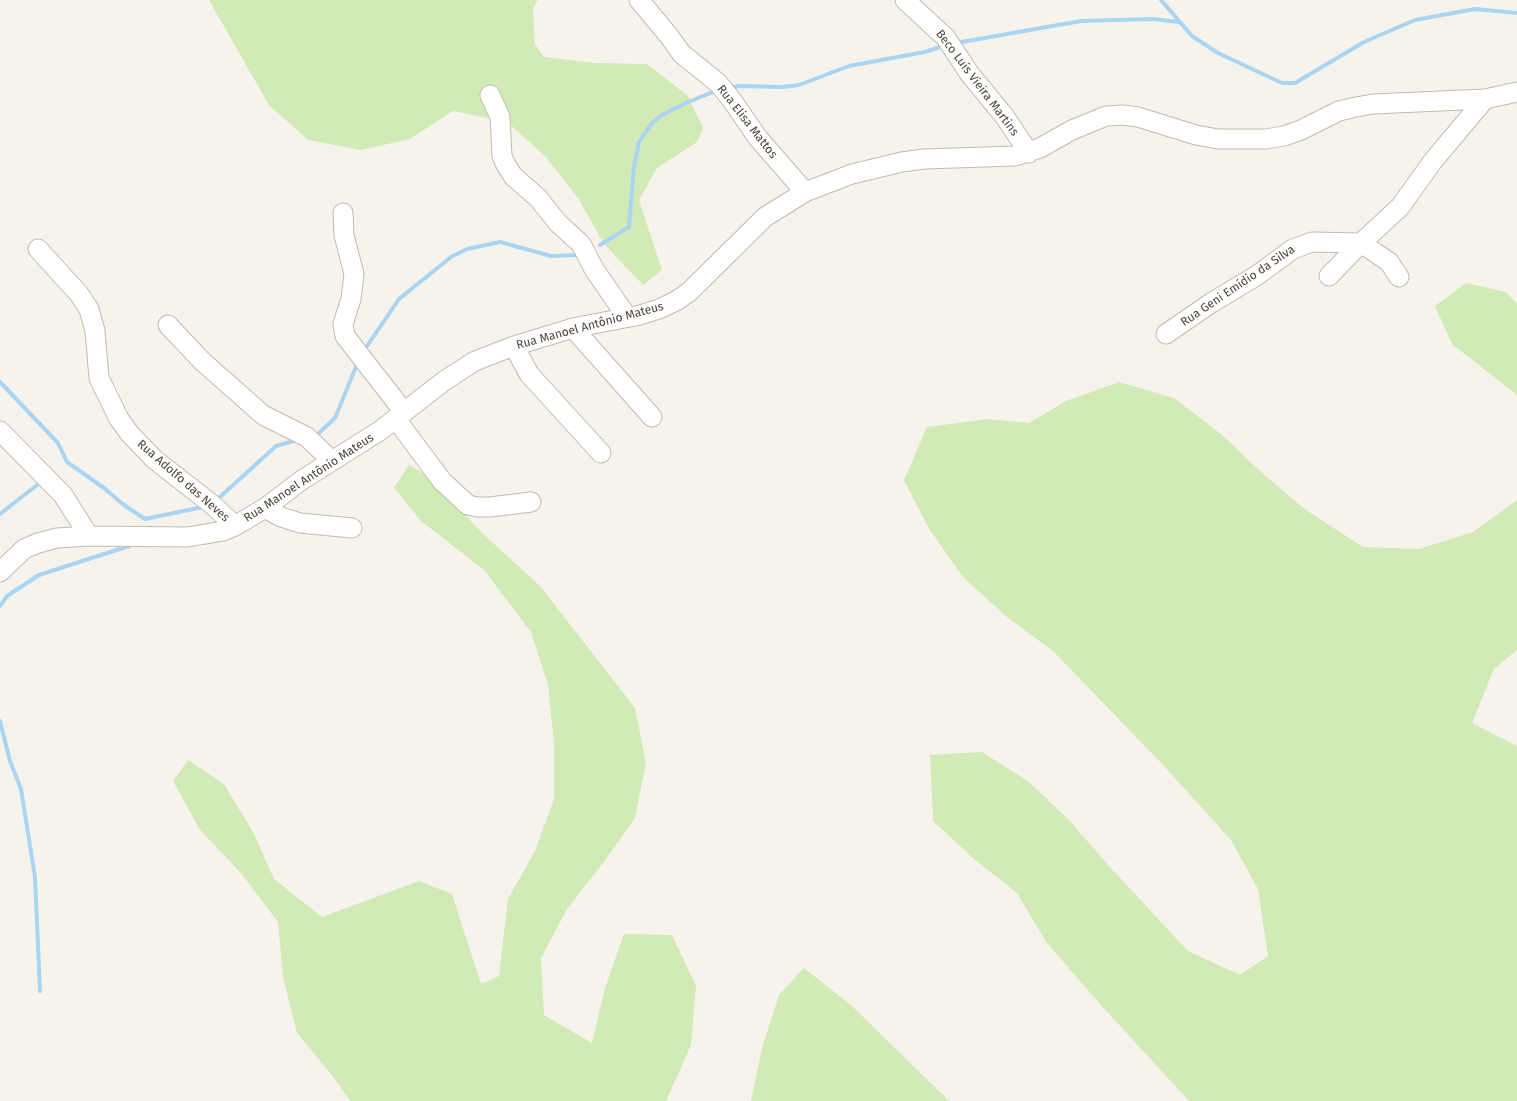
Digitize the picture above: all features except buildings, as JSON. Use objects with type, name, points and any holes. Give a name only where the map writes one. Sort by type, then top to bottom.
[{"type":"street","name":"Rua Elisa Mattos","points":[[639,0],[686,59],[718,83],[758,138],[805,192]]},
{"type":"street","name":"Beco Luís Vieira Martins","points":[[905,0],[950,44],[1029,153]]},
{"type":"street","name":"Rua Manoel Antônio Mateus","points":[[0,572],[24,549],[56,538],[89,536],[165,538],[223,531],[235,526],[265,508],[400,416],[444,381],[476,361],[514,346],[573,328],[626,318],[659,309],[689,292],[765,218],[805,192],[852,174],[902,162],[940,159],[1001,158],[1029,153],[1093,120],[1106,116],[1131,116],[1196,135],[1239,140],[1265,139],[1284,136],[1301,130],[1339,110],[1381,104],[1485,99],[1517,92]]},
{"type":"street","points":[[490,95],[500,117],[502,156],[506,166],[514,176],[538,198],[558,223],[581,244],[594,269],[626,318]]},
{"type":"street","points":[[1329,276],[1361,243],[1400,207],[1433,161],[1485,99]]},
{"type":"street","points":[[343,212],[344,235],[354,274],[351,298],[343,324],[345,336],[400,416],[442,481],[468,505],[490,507],[531,502]]},
{"type":"street","name":"Rua Geni Emídio da Silva","points":[[1166,334],[1297,247],[1312,242],[1361,243]]},
{"type":"street","points":[[1361,243],[1389,262],[1399,277]]},
{"type":"street","name":"Rua Adolfo das Neves","points":[[38,249],[79,294],[89,309],[95,331],[99,378],[119,419],[130,434],[154,459],[214,506],[235,526]]},
{"type":"street","points":[[168,325],[202,361],[263,414],[307,437],[332,461]]},
{"type":"street","points":[[573,328],[652,417]]},
{"type":"street","points":[[514,346],[529,374],[601,453]]},
{"type":"street","points":[[0,431],[63,495],[89,536]]},
{"type":"street","points":[[265,508],[281,517],[300,523],[352,528]]},
{"type":"green space","points":[[209,0],[538,0],[533,9],[535,44],[544,57],[595,63],[647,64],[688,96],[703,128],[697,142],[657,168],[639,200],[662,270],[643,285],[604,244],[578,198],[545,156],[507,122],[453,111],[410,139],[361,150],[308,140],[269,105]]},
{"type":"green space","points":[[1466,283],[1506,292],[1517,304],[1517,395],[1452,344],[1435,306]]},
{"type":"green space","points":[[1119,382],[1174,398],[1221,434],[1262,473],[1306,510],[1363,547],[1419,549],[1473,532],[1517,500],[1517,650],[1494,669],[1472,723],[1517,746],[1517,1101],[1189,1101],[1100,1004],[1046,942],[1017,893],[974,859],[933,821],[930,755],[982,752],[1028,781],[1070,821],[1108,865],[1188,951],[1240,975],[1268,956],[1258,889],[1231,840],[1164,766],[1053,651],[1008,618],[964,578],[929,529],[904,480],[927,427],[988,419],[1029,423],[1066,401]]},
{"type":"green space","points":[[409,465],[433,479],[480,531],[540,586],[635,708],[646,763],[635,818],[603,863],[567,909],[541,958],[544,1015],[592,1043],[605,988],[624,934],[672,935],[696,986],[691,1045],[666,1101],[350,1101],[335,1079],[297,1033],[283,977],[278,922],[240,872],[200,830],[173,781],[188,760],[224,784],[253,832],[274,879],[322,917],[419,881],[452,894],[481,984],[499,976],[508,899],[535,851],[554,799],[554,742],[548,685],[531,632],[484,570],[421,521],[394,488]]},
{"type":"green space","points":[[804,968],[852,1006],[949,1101],[751,1101],[762,1048],[779,995]]},
{"type":"waterway","points":[[1161,0],[1192,36],[1218,53],[1282,83],[1295,83],[1364,42],[1415,20],[1475,9],[1517,13]]},
{"type":"waterway","points":[[956,43],[1081,21],[1153,19],[1179,22]]},
{"type":"waterway","points":[[729,88],[739,86],[783,87],[799,85],[849,66],[925,52],[946,45]]},
{"type":"waterway","points":[[600,245],[629,227],[634,167],[639,142],[652,123],[662,115],[688,102],[718,90]]},
{"type":"waterway","points":[[363,352],[399,299],[451,257],[467,249],[500,242],[551,256],[578,255]]},
{"type":"waterway","points":[[318,434],[335,418],[358,362]]},
{"type":"waterway","points":[[0,382],[58,443],[67,462],[145,519],[203,507]]},
{"type":"waterway","points":[[220,497],[276,446],[297,440]]},
{"type":"waterway","points":[[0,514],[41,482]]},
{"type":"waterway","points":[[0,606],[7,596],[39,575],[129,546]]},
{"type":"waterway","points":[[0,721],[10,761],[21,789],[35,877],[40,991]]}]
